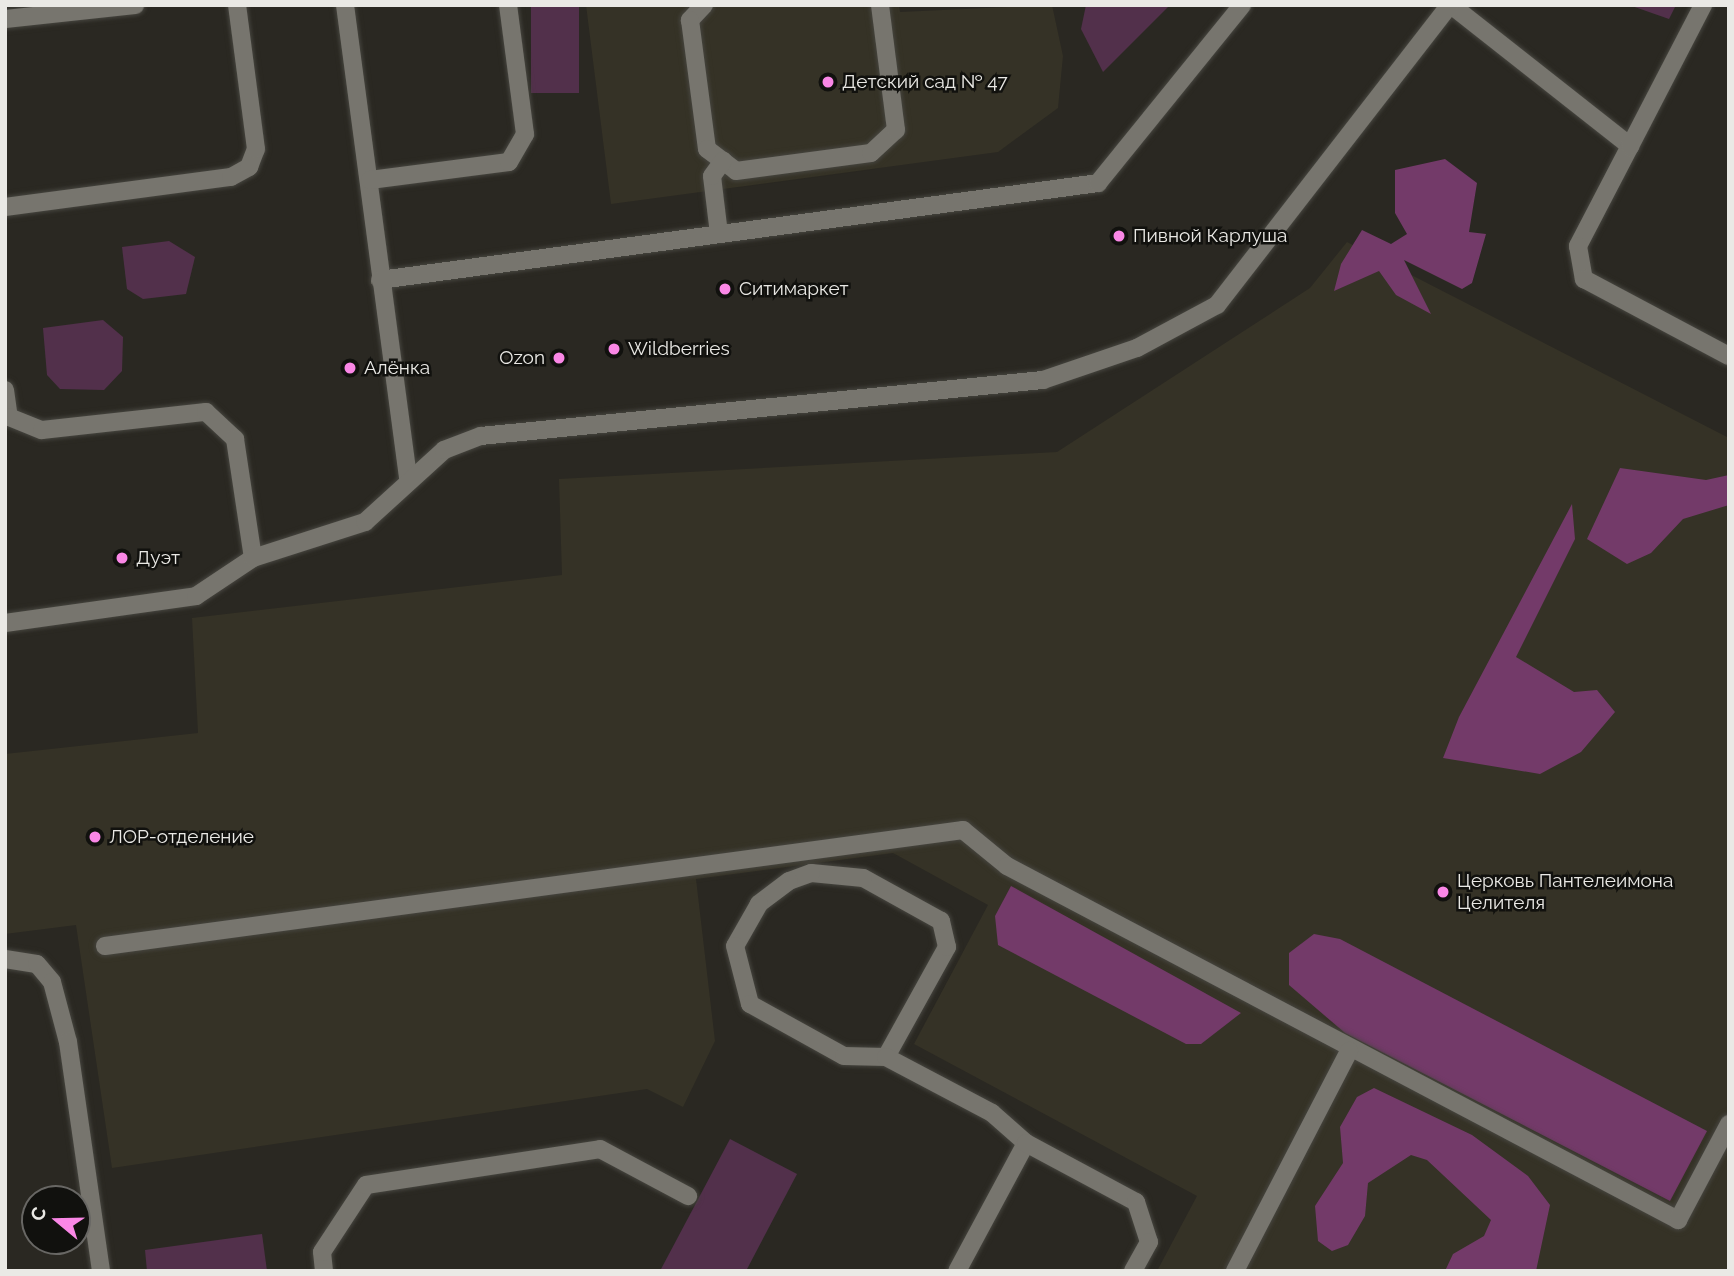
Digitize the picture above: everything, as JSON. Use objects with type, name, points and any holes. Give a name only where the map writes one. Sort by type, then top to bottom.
[{"type":"lane","points":[[5,19],[135,5]]},
{"type":"lane","points":[[5,207],[231,177],[249,167],[256,149],[237,5]]},
{"type":"lane","points":[[345,5],[408,480]]},
{"type":"lane","points":[[370,180],[509,162],[525,134],[508,5]]},
{"type":"lane","points":[[704,5],[690,20],[707,149],[736,171],[871,153],[896,130],[880,5]]},
{"type":"lane","points":[[380,280],[1098,183],[1242,5]]},
{"type":"lane","points":[[5,623],[174,604],[253,558],[365,522],[444,450],[481,436],[1043,380],[1147,344],[1217,305],[1450,5],[1630,146]]},
{"type":"lane","points":[[1703,5],[1578,246],[1584,279],[1729,356]]},
{"type":"lane","points":[[719,234],[712,176],[723,161]]},
{"type":"lane","points":[[5,390],[9,417],[42,429],[206,412],[234,439],[253,558]]},
{"type":"lane","points":[[105,946],[962,831],[1007,866],[1349,1051],[1678,1220],[1729,1124]]},
{"type":"lane","points":[[886,1056],[947,947],[941,921],[863,878],[811,873],[789,881],[759,904],[735,946],[750,1004],[845,1056],[886,1056],[992,1113],[1026,1143],[1136,1202],[1149,1242],[1133,1271]]},
{"type":"lane","points":[[5,959],[37,964],[52,982],[68,1042],[101,1271]]},
{"type":"lane","points":[[1235,1271],[1349,1051]]},
{"type":"lane","points":[[957,1271],[1026,1143]]},
{"type":"lane","points":[[324,1271],[322,1252],[366,1185],[600,1149],[688,1196]]},
{"type":"shaded area","points":[[531,5],[579,5],[579,93],[531,93]]},
{"type":"shaded area","name":"Детский сад № 47","points":[[586,5],[899,5],[900,12],[1052,5],[1063,56],[1058,108],[998,152],[611,204]]},
{"type":"shaded area","points":[[1086,5],[1170,5],[1103,72],[1081,29]]},
{"type":"shaded area","points":[[1629,5],[1676,5],[1669,19]]},
{"type":"shaded area","points":[[1445,159],[1477,183],[1469,232],[1486,234],[1472,283],[1462,289],[1404,260],[1431,314],[1396,295],[1379,271],[1334,291],[1341,264],[1362,230],[1391,244],[1407,234],[1395,213],[1395,170]]},
{"type":"shaded area","points":[[169,241],[195,257],[186,294],[143,299],[127,289],[122,247]]},
{"type":"shaded area","points":[[1347,242],[1729,438],[1729,1271],[1157,1271],[1197,1196],[914,1044],[988,905],[893,853],[696,879],[715,1041],[683,1107],[647,1089],[112,1168],[76,925],[5,934],[5,754],[198,733],[192,618],[562,575],[559,479],[1057,452],[1310,288]]},
{"type":"shaded area","points":[[103,320],[123,337],[122,371],[104,390],[60,389],[47,375],[43,328]]},
{"type":"shaded area","points":[[1620,468],[1706,480],[1729,475],[1729,505],[1683,519],[1651,553],[1627,564],[1587,539]]},
{"type":"shaded area","points":[[1572,504],[1575,539],[1516,657],[1574,692],[1597,690],[1615,712],[1581,752],[1540,774],[1443,758],[1459,717]]},
{"type":"shaded area","points":[[1011,886],[1241,1013],[1201,1044],[1186,1044],[998,945],[995,916]]},
{"type":"shaded area","points":[[1314,934],[1340,939],[1707,1131],[1670,1201],[1345,1033],[1289,985],[1289,953]]},
{"type":"shaded area","points":[[1374,1088],[1472,1135],[1528,1176],[1550,1205],[1536,1271],[1445,1271],[1453,1254],[1484,1236],[1491,1220],[1427,1160],[1411,1155],[1368,1183],[1365,1216],[1348,1245],[1332,1251],[1318,1241],[1315,1206],[1343,1163],[1340,1127],[1357,1097]]},
{"type":"shaded area","points":[[730,1139],[797,1174],[746,1271],[660,1271]]},
{"type":"shaded area","points":[[262,1234],[267,1271],[147,1271],[145,1250]]},
{"type":"place","name":"Детский сад № 47","points":[[828,82]]},
{"type":"place","name":"Пивной Карлуша","points":[[1119,236]]},
{"type":"place","name":"Ситимаркет","points":[[725,289]]},
{"type":"place","name":"Wildberries","points":[[614,349]]},
{"type":"place","name":"Ozon","points":[[559,358]]},
{"type":"place","name":"Алёнка","points":[[350,368]]},
{"type":"place","name":"Дуэт","points":[[122,558]]},
{"type":"place","name":"ЛОР-отделение","points":[[95,837]]},
{"type":"place","name":"Церковь Пантелеимона Целителя","points":[[1443,892]]}]
